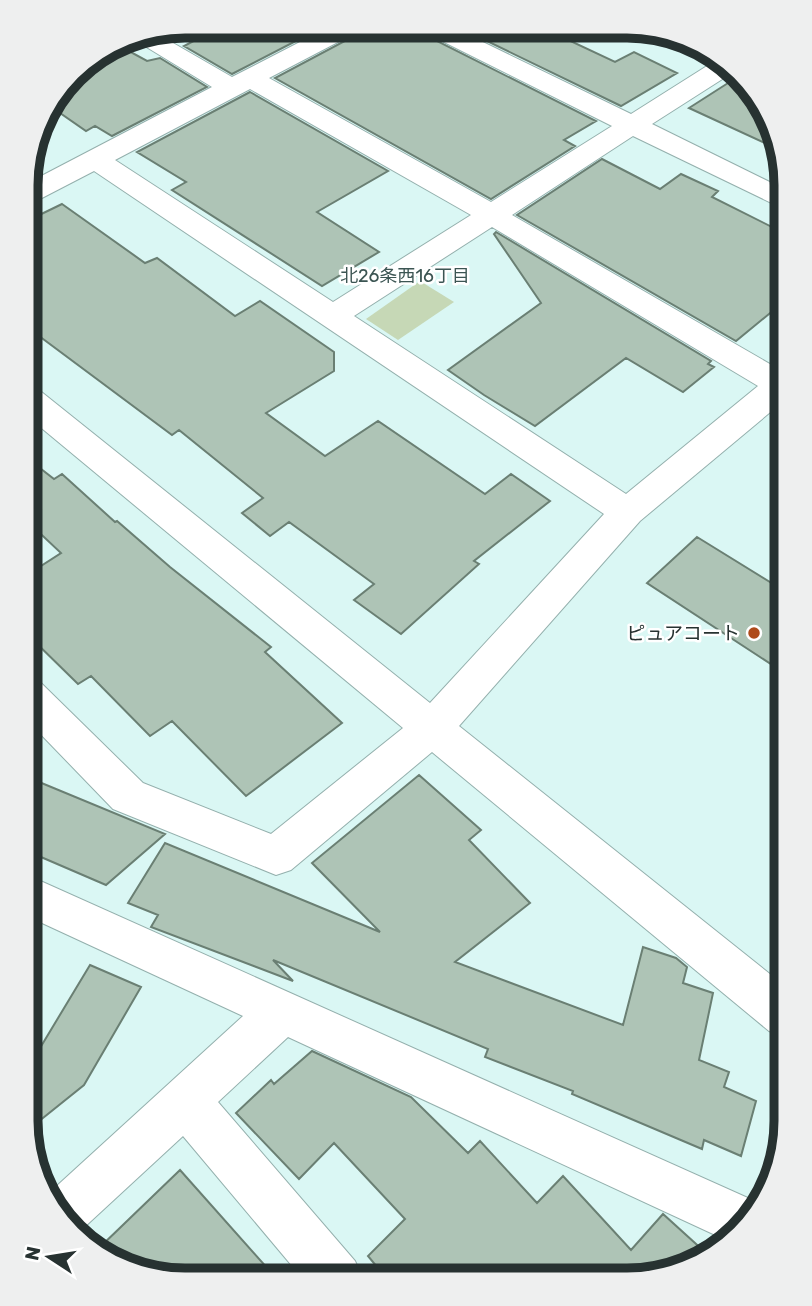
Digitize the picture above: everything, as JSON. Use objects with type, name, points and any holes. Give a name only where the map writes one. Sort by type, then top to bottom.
[{"type":"street","points":[[38,188],[327,38]]},
{"type":"street","points":[[455,38],[774,195]]},
{"type":"street","points":[[156,42],[241,83],[492,215],[774,387]]},
{"type":"street","points":[[333,316],[718,71]]},
{"type":"street","points":[[95,159],[626,512]]},
{"type":"street","points":[[39,172],[53,181]]},
{"type":"street","points":[[38,705],[128,796],[276,856],[433,727],[626,512],[774,397]]},
{"type":"street","points":[[38,407],[773,1005]]},
{"type":"street","points":[[38,900],[735,1218]]},
{"type":"street","points":[[68,1209],[282,1011]]},
{"type":"street","points":[[185,1101],[328,1268]]},
{"type":"green space","points":[[420,281],[454,302],[398,340],[366,319]]},
{"type":"building","points":[[199,38],[302,38],[232,74],[184,46]]},
{"type":"building","points":[[350,38],[431,38],[596,121],[564,140],[575,146],[491,199],[275,78]]},
{"type":"building","points":[[481,38],[564,38],[615,62],[634,52],[677,73],[621,106]]},
{"type":"building","points":[[128,51],[147,61],[160,58],[207,87],[112,136],[95,126],[86,131],[58,112],[89,75],[104,63]]},
{"type":"building","points":[[730,82],[754,112],[767,144],[689,108]]},
{"type":"building","points":[[250,92],[388,171],[317,212],[379,252],[322,286],[172,190],[186,182],[137,152]]},
{"type":"building","points":[[602,159],[660,189],[681,174],[718,191],[712,197],[774,228],[774,310],[736,341],[517,215]]},
{"type":"building","points":[[62,204],[145,263],[157,258],[235,316],[260,301],[334,352],[334,371],[266,413],[325,456],[378,421],[485,494],[511,474],[550,501],[474,561],[479,564],[401,634],[354,600],[374,584],[289,522],[270,536],[242,513],[263,498],[179,430],[172,435],[38,335],[38,216]]},
{"type":"building","points":[[496,232],[711,361],[708,364],[714,367],[683,392],[626,358],[535,426],[484,395],[448,370],[541,303],[494,234]]},
{"type":"building","points":[[38,467],[54,479],[62,474],[115,522],[271,647],[265,652],[342,723],[246,796],[172,721],[150,736],[91,676],[78,684],[38,645],[38,568],[61,553],[38,531]]},
{"type":"building","name":"ピュアコート","points":[[697,537],[774,584],[773,666],[647,583]]},
{"type":"building","points":[[419,775],[481,830],[469,840],[530,903],[455,962],[623,1025],[643,947],[676,958],[687,967],[683,983],[713,993],[699,1060],[729,1072],[724,1087],[756,1101],[741,1156],[704,1140],[702,1149],[572,1094],[573,1091],[485,1057],[488,1049],[273,960],[293,981],[151,927],[158,915],[128,903],[165,843],[380,932],[312,863]]},
{"type":"building","points":[[38,782],[165,834],[106,885],[38,856]]},
{"type":"building","points":[[90,965],[141,987],[84,1085],[38,1122],[40,1048]]},
{"type":"building","points":[[312,1051],[411,1097],[468,1153],[480,1141],[537,1203],[563,1176],[631,1250],[663,1214],[700,1248],[655,1265],[626,1268],[378,1268],[368,1256],[405,1219],[334,1143],[299,1179],[236,1113],[271,1080],[274,1084]]},
{"type":"building","points":[[180,1170],[267,1268],[166,1266],[129,1256],[104,1243]]},
{"type":"place","name":"ピュアコート","points":[[754,633]]},
{"type":"district","name":"北26条西16丁目","points":[[405,276]]}]
